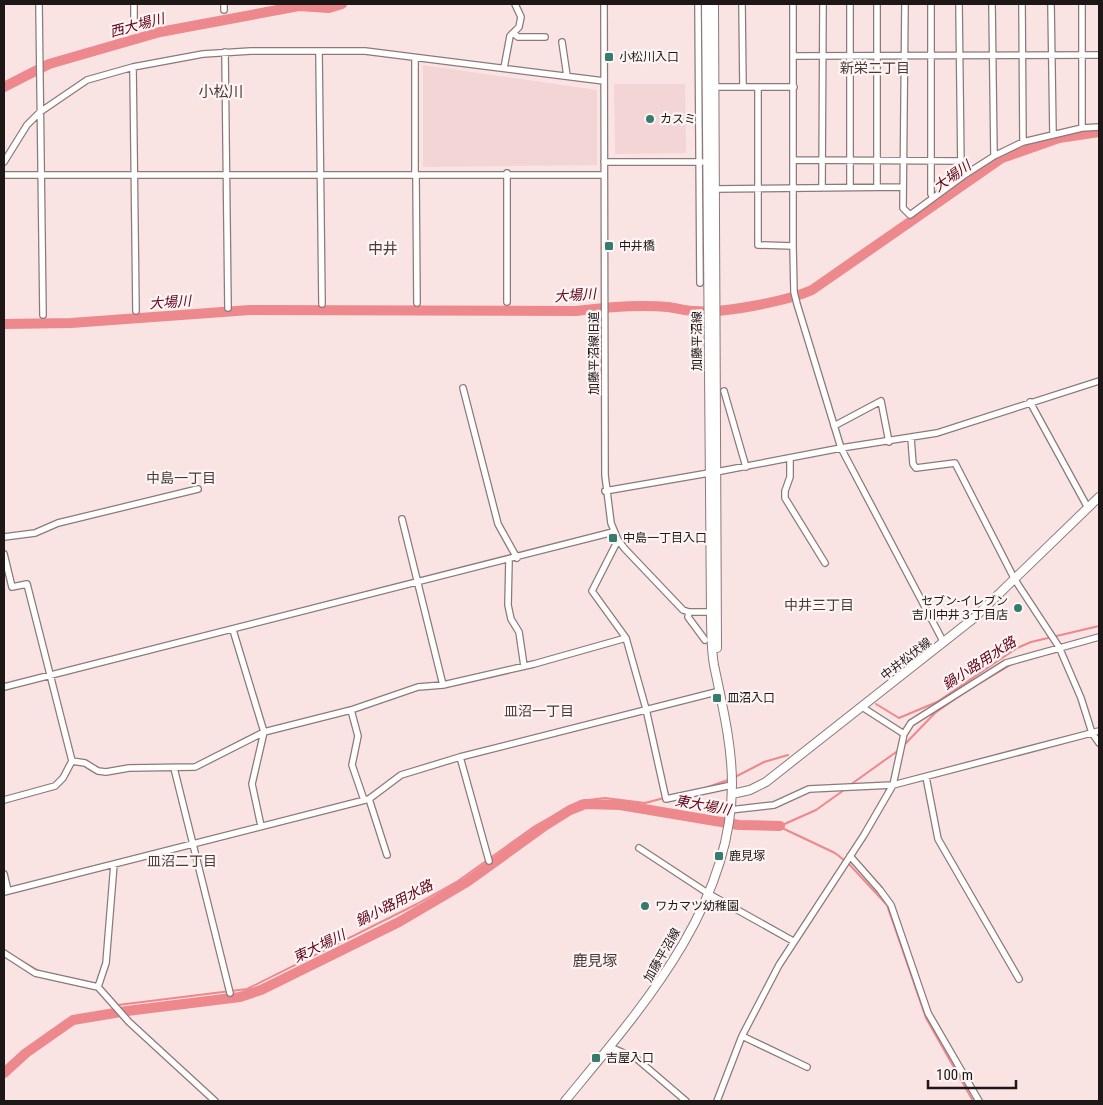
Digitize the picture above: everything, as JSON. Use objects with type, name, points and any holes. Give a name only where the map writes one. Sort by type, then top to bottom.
[{"type":"main road","name":"加藤平沼線","points":[[706,4],[702,40],[712,302]]},
{"type":"main road","name":"加藤平沼線","points":[[565,1101],[610,1047],[664,976],[708,894],[723,860],[730,810],[732,785],[729,746],[713,653],[712,302],[715,189],[714,4]]},
{"type":"main road","name":"中井松伏線","points":[[732,794],[750,790],[766,782],[944,643],[1015,580],[1099,497]]},
{"type":"street","points":[[39,4],[43,315]]},
{"type":"street","points":[[134,4],[134,25]]},
{"type":"street","points":[[504,68],[510,36],[519,27],[522,18],[515,4]]},
{"type":"street","name":"加藤平沼線旧道","points":[[604,4],[605,491],[613,532],[618,540],[675,603],[689,612]]},
{"type":"street","points":[[698,4],[702,40],[698,162],[700,283]]},
{"type":"street","points":[[742,4],[743,87]]},
{"type":"street","points":[[793,4],[794,292],[841,448],[944,643]]},
{"type":"street","points":[[822,187],[823,4]]},
{"type":"street","points":[[850,4],[850,187]]},
{"type":"street","points":[[877,4],[877,186]]},
{"type":"street","points":[[905,4],[903,208],[910,215],[963,176],[994,156],[1023,142],[1082,128],[1099,127]]},
{"type":"street","points":[[931,4],[931,160],[933,198]]},
{"type":"street","points":[[959,4],[961,161],[963,176]]},
{"type":"street","points":[[992,4],[994,156]]},
{"type":"street","points":[[1022,4],[1023,142]]},
{"type":"street","points":[[1051,4],[1053,135]]},
{"type":"street","points":[[1082,4],[1082,128]]},
{"type":"street","points":[[512,33],[518,37],[544,38]]},
{"type":"street","points":[[562,42],[567,76]]},
{"type":"street","points":[[4,162],[27,125],[40,112],[87,80],[133,67],[178,58],[224,52],[365,52],[604,81]]},
{"type":"street","points":[[224,52],[228,308]]},
{"type":"street","points":[[319,52],[322,304]]},
{"type":"street","points":[[794,56],[1099,55]]},
{"type":"street","points":[[415,58],[417,303]]},
{"type":"street","points":[[133,67],[136,311]]},
{"type":"street","points":[[714,87],[794,87]]},
{"type":"street","points":[[758,87],[758,245],[793,246]]},
{"type":"street","points":[[794,160],[961,161]]},
{"type":"street","points":[[604,162],[707,162]]},
{"type":"street","points":[[507,173],[507,302]]},
{"type":"street","points":[[4,175],[134,174],[226,176],[507,173],[604,175]]},
{"type":"street","points":[[715,189],[903,187]]},
{"type":"street","points":[[605,491],[790,459],[841,448],[937,433],[1099,381]]},
{"type":"street","points":[[463,388],[498,524],[517,558]]},
{"type":"street","points":[[724,391],[746,467]]},
{"type":"street","points":[[834,426],[881,401],[889,442]]},
{"type":"street","points":[[1030,402],[1088,508]]},
{"type":"street","points":[[911,438],[913,464],[916,468],[955,463],[1015,580],[1059,647],[1081,698],[1092,733],[1099,743]]},
{"type":"street","points":[[790,459],[790,477],[784,498],[824,563]]},
{"type":"street","points":[[4,537],[35,533],[58,523],[198,489]]},
{"type":"street","points":[[402,519],[416,583],[443,685]]},
{"type":"street","points":[[4,687],[517,558],[613,532]]},
{"type":"street","points":[[618,540],[592,591],[626,638],[646,709],[666,798],[732,785]]},
{"type":"street","points":[[4,554],[12,587],[28,584],[72,761],[63,778],[55,786],[4,800]]},
{"type":"street","points":[[509,560],[508,605],[511,619],[519,632],[524,666]]},
{"type":"street","points":[[705,640],[688,617],[689,612],[714,612]]},
{"type":"street","points":[[232,630],[264,732],[252,784],[261,826]]},
{"type":"street","points":[[717,1101],[742,1036],[793,941],[850,856],[893,785],[904,734],[911,723],[1006,663],[1099,637]]},
{"type":"street","points":[[72,761],[85,763],[98,771],[106,772],[129,768],[195,767],[264,732],[351,710],[418,687],[443,685],[524,666],[626,638]]},
{"type":"street","points":[[4,874],[6,891],[193,844],[366,799],[401,775],[460,757],[720,691]]},
{"type":"street","points":[[862,707],[904,734]]},
{"type":"street","points":[[351,710],[358,736],[352,765],[388,855]]},
{"type":"street","points":[[730,810],[774,805],[808,789],[893,785],[1099,731]]},
{"type":"street","points":[[460,757],[489,861]]},
{"type":"street","points":[[174,768],[230,993]]},
{"type":"street","points":[[926,776],[938,839],[1019,979]]},
{"type":"street","points":[[639,848],[708,894],[793,941]]},
{"type":"street","points":[[850,856],[880,890],[890,905],[928,1013],[979,1101]]},
{"type":"street","points":[[98,987],[106,963],[114,864]]},
{"type":"street","points":[[4,954],[35,973],[98,987],[123,1015],[215,1101]]},
{"type":"street","points":[[742,1036],[807,1067]]},
{"type":"street","points":[[610,1047],[637,1059],[686,1101]]},
{"type":"shaded area","points":[[423,65],[597,90],[597,165],[423,167]]},
{"type":"shaded area","name":"カスミ","points":[[614,84],[685,84],[686,153],[615,154]]},
{"type":"waterway","name":"西大場川","points":[[4,87],[49,64],[160,32],[299,6],[329,8],[342,4]]},
{"type":"waterway","name":"大場川","points":[[4,324],[71,323],[250,310],[576,311],[610,307],[645,306],[668,307],[688,311],[721,311],[754,306],[812,290],[1002,158],[1059,138],[1099,132]]},
{"type":"waterway","name":"鍋小路用水路","points":[[876,704],[899,718],[937,702],[1017,648],[1031,642],[1099,626]]},
{"type":"waterway","points":[[1048,654],[1060,651]]},
{"type":"waterway","points":[[983,681],[1014,663]]},
{"type":"waterway","points":[[904,745],[935,713],[962,694]]},
{"type":"waterway","points":[[850,785],[899,750]]},
{"type":"waterway","name":"鍋小路用水路","points":[[735,777],[764,762],[788,755]]},
{"type":"waterway","name":"鍋小路用水路","points":[[705,788],[728,780]]},
{"type":"waterway","points":[[780,826],[816,810],[844,790]]},
{"type":"waterway","name":"鍋小路用水路","points":[[101,987],[118,1005],[247,989],[417,904],[458,881],[535,826],[580,801],[605,798],[645,803],[664,798]]},
{"type":"waterway","name":"東大場川","points":[[4,1073],[26,1053],[73,1020],[127,1011],[240,997],[261,990],[399,922],[467,882],[546,825],[570,810],[585,804],[620,805],[739,825],[780,826]]},
{"type":"waterway","points":[[780,827],[835,853],[849,864],[887,905],[926,1018],[973,1101]]},
{"type":"waterway","name":"鍋小路用水路","points":[[13,956],[39,971]]},
{"type":"waterway","name":"鍋小路用水路","points":[[66,977],[97,984]]},
{"type":"place","name":"小松川入口","points":[[609,57]]},
{"type":"place","name":"カスミ","points":[[650,119]]},
{"type":"place","name":"中井橋","points":[[609,246]]},
{"type":"place","name":"中島一丁目入口","points":[[613,538]]},
{"type":"place","name":"セブン-イレブン 吉川中井３丁目店","points":[[1018,608]]},
{"type":"place","name":"皿沼入口","points":[[717,698]]},
{"type":"place","name":"鹿見塚","points":[[719,856]]},
{"type":"place","name":"ワカマツ幼稚園","points":[[645,906]]},
{"type":"place","name":"吉屋入口","points":[[596,1058]]},
{"type":"district","name":"新栄二丁目","points":[[875,68]]},
{"type":"district","name":"小松川","points":[[221,92]]},
{"type":"district","name":"中井","points":[[383,249]]},
{"type":"district","name":"中島一丁目","points":[[181,478]]},
{"type":"district","name":"中井三丁目","points":[[819,605]]},
{"type":"district","name":"皿沼一丁目","points":[[539,711]]},
{"type":"district","name":"皿沼二丁目","points":[[182,861]]},
{"type":"district","name":"鹿見塚","points":[[595,961]]}]
